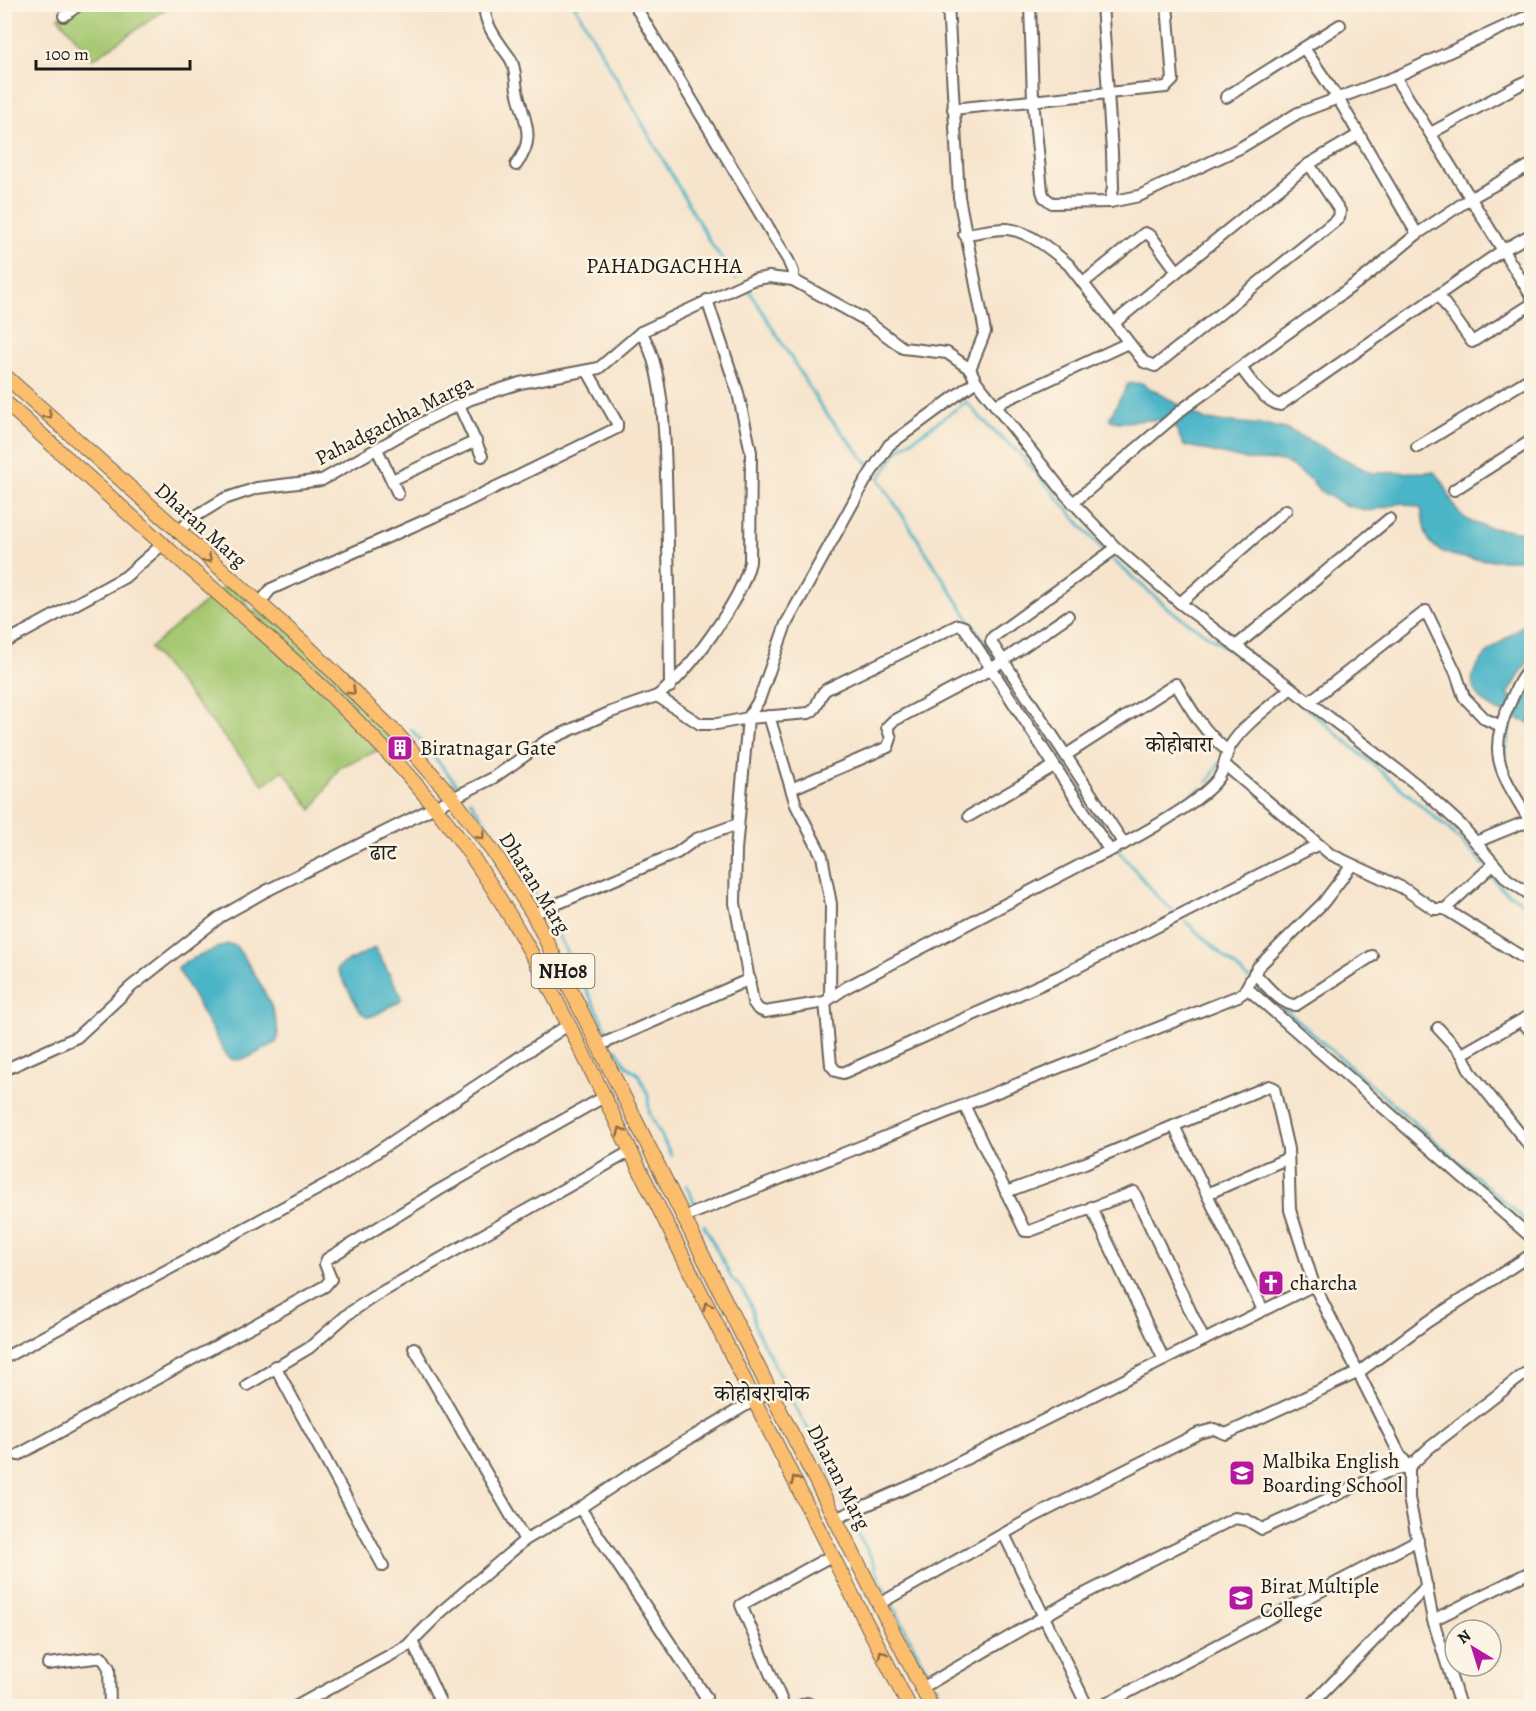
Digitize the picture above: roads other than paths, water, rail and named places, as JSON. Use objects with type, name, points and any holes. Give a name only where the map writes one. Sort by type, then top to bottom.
[{"type":"main road","name":"Dharan Marg","points":[[4,375],[259,604],[398,735],[452,796],[497,857],[533,914],[600,1045],[770,1391],[837,1518],[931,1707]]},
{"type":"main road","name":"Dharan Marg","points":[[6,406],[289,656],[382,746],[434,806],[480,867],[516,923],[753,1401],[909,1707]]},
{"type":"street","points":[[64,16],[80,4]]},
{"type":"street","points":[[485,4],[484,12],[490,26],[511,60],[517,92],[528,123],[528,137],[523,156],[516,165]]},
{"type":"street","points":[[634,4],[788,260],[793,272],[793,280]]},
{"type":"street","points":[[948,4],[953,109],[964,234],[986,332],[970,369],[976,381],[1073,503],[1116,549],[1180,603],[1416,784],[1461,825],[1507,879],[1532,896]]},
{"type":"street","points":[[1030,4],[1033,100],[1044,197],[1052,203],[1110,201],[1139,196],[1240,148],[1298,113],[1339,100],[1395,77],[1532,14]]},
{"type":"street","points":[[1102,4],[1113,188],[1110,201]]},
{"type":"street","points":[[953,109],[1166,87],[1173,80],[1167,4]]},
{"type":"street","points":[[1226,97],[1340,25]]},
{"type":"street","points":[[1304,48],[1339,100],[1417,234]]},
{"type":"street","points":[[1395,77],[1532,297]]},
{"type":"street","points":[[1431,133],[1532,78]]},
{"type":"street","points":[[1114,323],[1309,164],[1358,135]]},
{"type":"street","points":[[964,234],[1006,229],[1016,231],[1058,255],[1083,283],[1144,362],[1155,366],[1339,218],[1340,211],[1309,164]]},
{"type":"street","points":[[1073,503],[1184,408],[1369,274],[1417,234],[1471,198],[1532,164]]},
{"type":"street","points":[[1083,283],[1145,233],[1151,236],[1177,271]]},
{"type":"street","points":[[1241,368],[1253,384],[1274,404],[1280,405],[1503,250],[1532,234]]},
{"type":"street","name":"Pahadgachha Marga","points":[[178,533],[191,519],[224,499],[257,489],[322,480],[459,405],[520,383],[588,372],[599,368],[641,332],[752,280],[770,277],[793,280],[864,319],[903,348],[947,353],[970,369]]},
{"type":"street","points":[[1439,296],[1472,342],[1532,304]]},
{"type":"street","points":[[4,1070],[77,1037],[132,987],[220,917],[452,796],[493,778],[546,741],[657,696],[670,687],[702,649],[747,578],[750,562],[751,452],[738,393],[707,300]]},
{"type":"street","points":[[641,332],[649,344],[655,368],[665,437],[670,687]]},
{"type":"street","points":[[995,405],[1128,343]]},
{"type":"street","points":[[259,604],[271,589],[451,509],[617,428],[588,372]]},
{"type":"street","points":[[1417,447],[1532,377]]},
{"type":"street","points":[[976,381],[889,445],[864,483],[786,624],[759,700],[748,718],[738,824],[735,903],[737,926],[750,979],[753,1002],[758,1009],[765,1012],[827,999],[1124,844],[1207,790],[1219,778],[1228,751],[1237,737],[1291,688]]},
{"type":"street","points":[[459,405],[482,456]]},
{"type":"street","points":[[1454,490],[1532,440]]},
{"type":"street","points":[[392,480],[476,441]]},
{"type":"street","points":[[377,449],[398,494]]},
{"type":"street","points":[[1180,603],[1286,510]]},
{"type":"street","points":[[1236,646],[1389,519]]},
{"type":"street","points":[[4,643],[125,577],[163,544]]},
{"type":"street","points":[[1116,549],[993,637],[991,642],[1124,844]]},
{"type":"street","points":[[1309,702],[1426,611],[1456,673],[1464,697],[1485,718],[1501,723]]},
{"type":"street","points":[[791,789],[888,747],[891,741],[887,727],[892,721],[991,669],[1068,616]]},
{"type":"street","points":[[657,696],[700,724],[717,724],[813,711],[821,694],[827,689],[958,625],[963,627],[1110,851]]},
{"type":"street","points":[[1476,842],[1520,824],[1531,823],[1501,770],[1497,748],[1501,723],[1522,676],[1532,667]]},
{"type":"street","points":[[1066,755],[1176,684],[1194,714],[1218,743],[1228,751]]},
{"type":"street","points":[[769,716],[796,805],[822,856],[829,895],[827,999],[831,1065],[836,1071],[843,1073],[1060,976],[1317,846]]},
{"type":"street","points":[[1225,765],[1317,846],[1403,888],[1434,909],[1445,909],[1532,963]]},
{"type":"street","points":[[969,816],[1054,766]]},
{"type":"street","points":[[533,914],[677,853],[696,839],[738,824]]},
{"type":"street","points":[[1445,909],[1494,864]]},
{"type":"street","points":[[684,1217],[965,1107],[1238,996],[1246,988],[1254,973],[1323,903],[1352,865]]},
{"type":"street","points":[[1254,973],[1281,999],[1291,1005],[1296,1005],[1372,956]]},
{"type":"street","points":[[600,1045],[750,979]]},
{"type":"street","points":[[1246,988],[1532,1238]]},
{"type":"street","points":[[1462,1054],[1532,1014]]},
{"type":"street","points":[[1522,1021],[1532,1033]]},
{"type":"street","points":[[4,1358],[336,1179],[568,1025]]},
{"type":"street","points":[[1438,1028],[1462,1054],[1470,1071],[1532,1149]]},
{"type":"street","points":[[1006,1192],[1086,1163],[1269,1086],[1277,1092],[1288,1158],[1290,1210],[1314,1285],[1400,1455],[1409,1467],[1409,1498],[1433,1620],[1460,1707]]},
{"type":"street","points":[[18,1455],[326,1286],[331,1279],[325,1264],[327,1259],[439,1190],[604,1097]]},
{"type":"street","points":[[965,1107],[1019,1221],[1027,1232],[1134,1192],[1204,1340]]},
{"type":"street","points":[[1174,1126],[1263,1310]]},
{"type":"street","points":[[247,1385],[275,1366],[309,1348],[348,1314],[373,1297],[631,1151]]},
{"type":"street","points":[[1207,1194],[1288,1158]]},
{"type":"street","points":[[1091,1207],[1164,1360]]},
{"type":"street","points":[[879,1604],[1004,1534],[1199,1433],[1214,1429],[1226,1434],[1359,1372],[1427,1322],[1532,1254]]},
{"type":"street","points":[[837,1518],[922,1481],[1314,1285]]},
{"type":"street","points":[[414,1348],[525,1540]]},
{"type":"street","points":[[275,1366],[383,1566]]},
{"type":"street","points":[[922,1688],[1044,1616],[1235,1518],[1247,1520],[1262,1529],[1387,1472],[1409,1467],[1428,1448],[1532,1368]]},
{"type":"street","points":[[297,1707],[393,1656],[525,1540],[580,1508],[643,1466],[770,1391]]},
{"type":"street","points":[[580,1508],[706,1697],[702,1707]]},
{"type":"street","points":[[1004,1534],[1087,1707]]},
{"type":"street","points":[[1102,1707],[1418,1540]]},
{"type":"street","points":[[784,1707],[741,1605],[833,1555]]},
{"type":"street","points":[[1433,1620],[1532,1571]]},
{"type":"street","points":[[1310,1707],[1427,1586]]},
{"type":"street","points":[[412,1641],[442,1707]]},
{"type":"street","points":[[48,1664],[102,1657],[109,1668],[110,1707]]},
{"type":"street","points":[[800,1707],[807,1703],[813,1707]]},
{"type":"water","points":[[1141,383],[1205,420],[1267,425],[1289,430],[1371,473],[1434,472],[1444,483],[1455,507],[1469,521],[1489,528],[1531,533],[1531,560],[1458,557],[1434,546],[1427,536],[1421,508],[1402,503],[1370,511],[1345,505],[1320,491],[1312,481],[1284,461],[1248,460],[1184,445],[1178,432],[1168,423],[1150,420],[1124,422],[1109,419],[1128,384]]},
{"type":"water","points":[[1531,618],[1531,656],[1508,694],[1513,700],[1518,699],[1525,681],[1531,675],[1530,723],[1505,714],[1483,701],[1475,692],[1472,682],[1475,670],[1484,657]]},
{"type":"water","points":[[227,944],[235,945],[265,993],[276,1021],[278,1033],[276,1043],[245,1059],[233,1060],[226,1055],[178,969],[185,962]]},
{"type":"water","points":[[375,948],[402,997],[399,1002],[373,1016],[366,1016],[360,1011],[337,969],[342,964]]},
{"type":"waterway","points":[[574,4],[710,242],[736,279]]},
{"type":"waterway","points":[[747,287],[824,411],[870,466]]},
{"type":"waterway","points":[[996,661],[879,479],[898,450],[966,402],[989,427],[1019,453],[1104,552]]},
{"type":"waterway","points":[[1113,560],[1170,610],[1283,689]]},
{"type":"waterway","points":[[1000,668],[1114,843]]},
{"type":"waterway","points":[[1295,698],[1450,830],[1484,865]]},
{"type":"waterway","points":[[1504,760],[1512,717]]},
{"type":"waterway","points":[[411,729],[459,787]]},
{"type":"waterway","points":[[1208,782],[1220,762]]},
{"type":"waterway","points":[[1513,782],[1532,813]]},
{"type":"waterway","points":[[1132,834],[1202,788]]},
{"type":"waterway","points":[[470,800],[542,905]]},
{"type":"waterway","points":[[1488,843],[1520,830],[1532,830]]},
{"type":"waterway","points":[[1118,850],[1158,897],[1175,913]]},
{"type":"waterway","points":[[1492,877],[1503,890],[1532,908]]},
{"type":"waterway","points":[[548,915],[609,1034]]},
{"type":"waterway","points":[[1186,922],[1249,979]]},
{"type":"waterway","points":[[1258,986],[1532,1226]]},
{"type":"waterway","points":[[616,1049],[627,1066],[639,1075],[648,1095],[649,1112],[671,1155]]},
{"type":"waterway","points":[[686,1185],[697,1208]]},
{"type":"waterway","points":[[704,1225],[732,1279],[742,1289],[751,1306],[755,1327],[782,1380]]},
{"type":"waterway","points":[[790,1398],[827,1465],[845,1508]]},
{"type":"waterway","points":[[851,1521],[871,1557],[886,1593]]},
{"type":"waterway","points":[[891,1602],[930,1677]]},
{"type":"waterway","points":[[936,1686],[946,1706]]},
{"type":"place","name":"Biratnagar Gate","points":[[400,748]]},
{"type":"place","name":"charcha","points":[[1271,1283]]},
{"type":"place","name":"Malbika English Boarding School","points":[[1242,1473]]},
{"type":"place","name":"Birat Multiple College","points":[[1241,1598]]},
{"type":"district","name":"PAHADGACHHA","points":[[664,266]]},
{"type":"district","name":"कोहोबारा","points":[[1179,745]]},
{"type":"district","name":"ढाट","points":[[383,853]]},
{"type":"district","name":"कोहोबराचोक","points":[[762,1394]]}]
